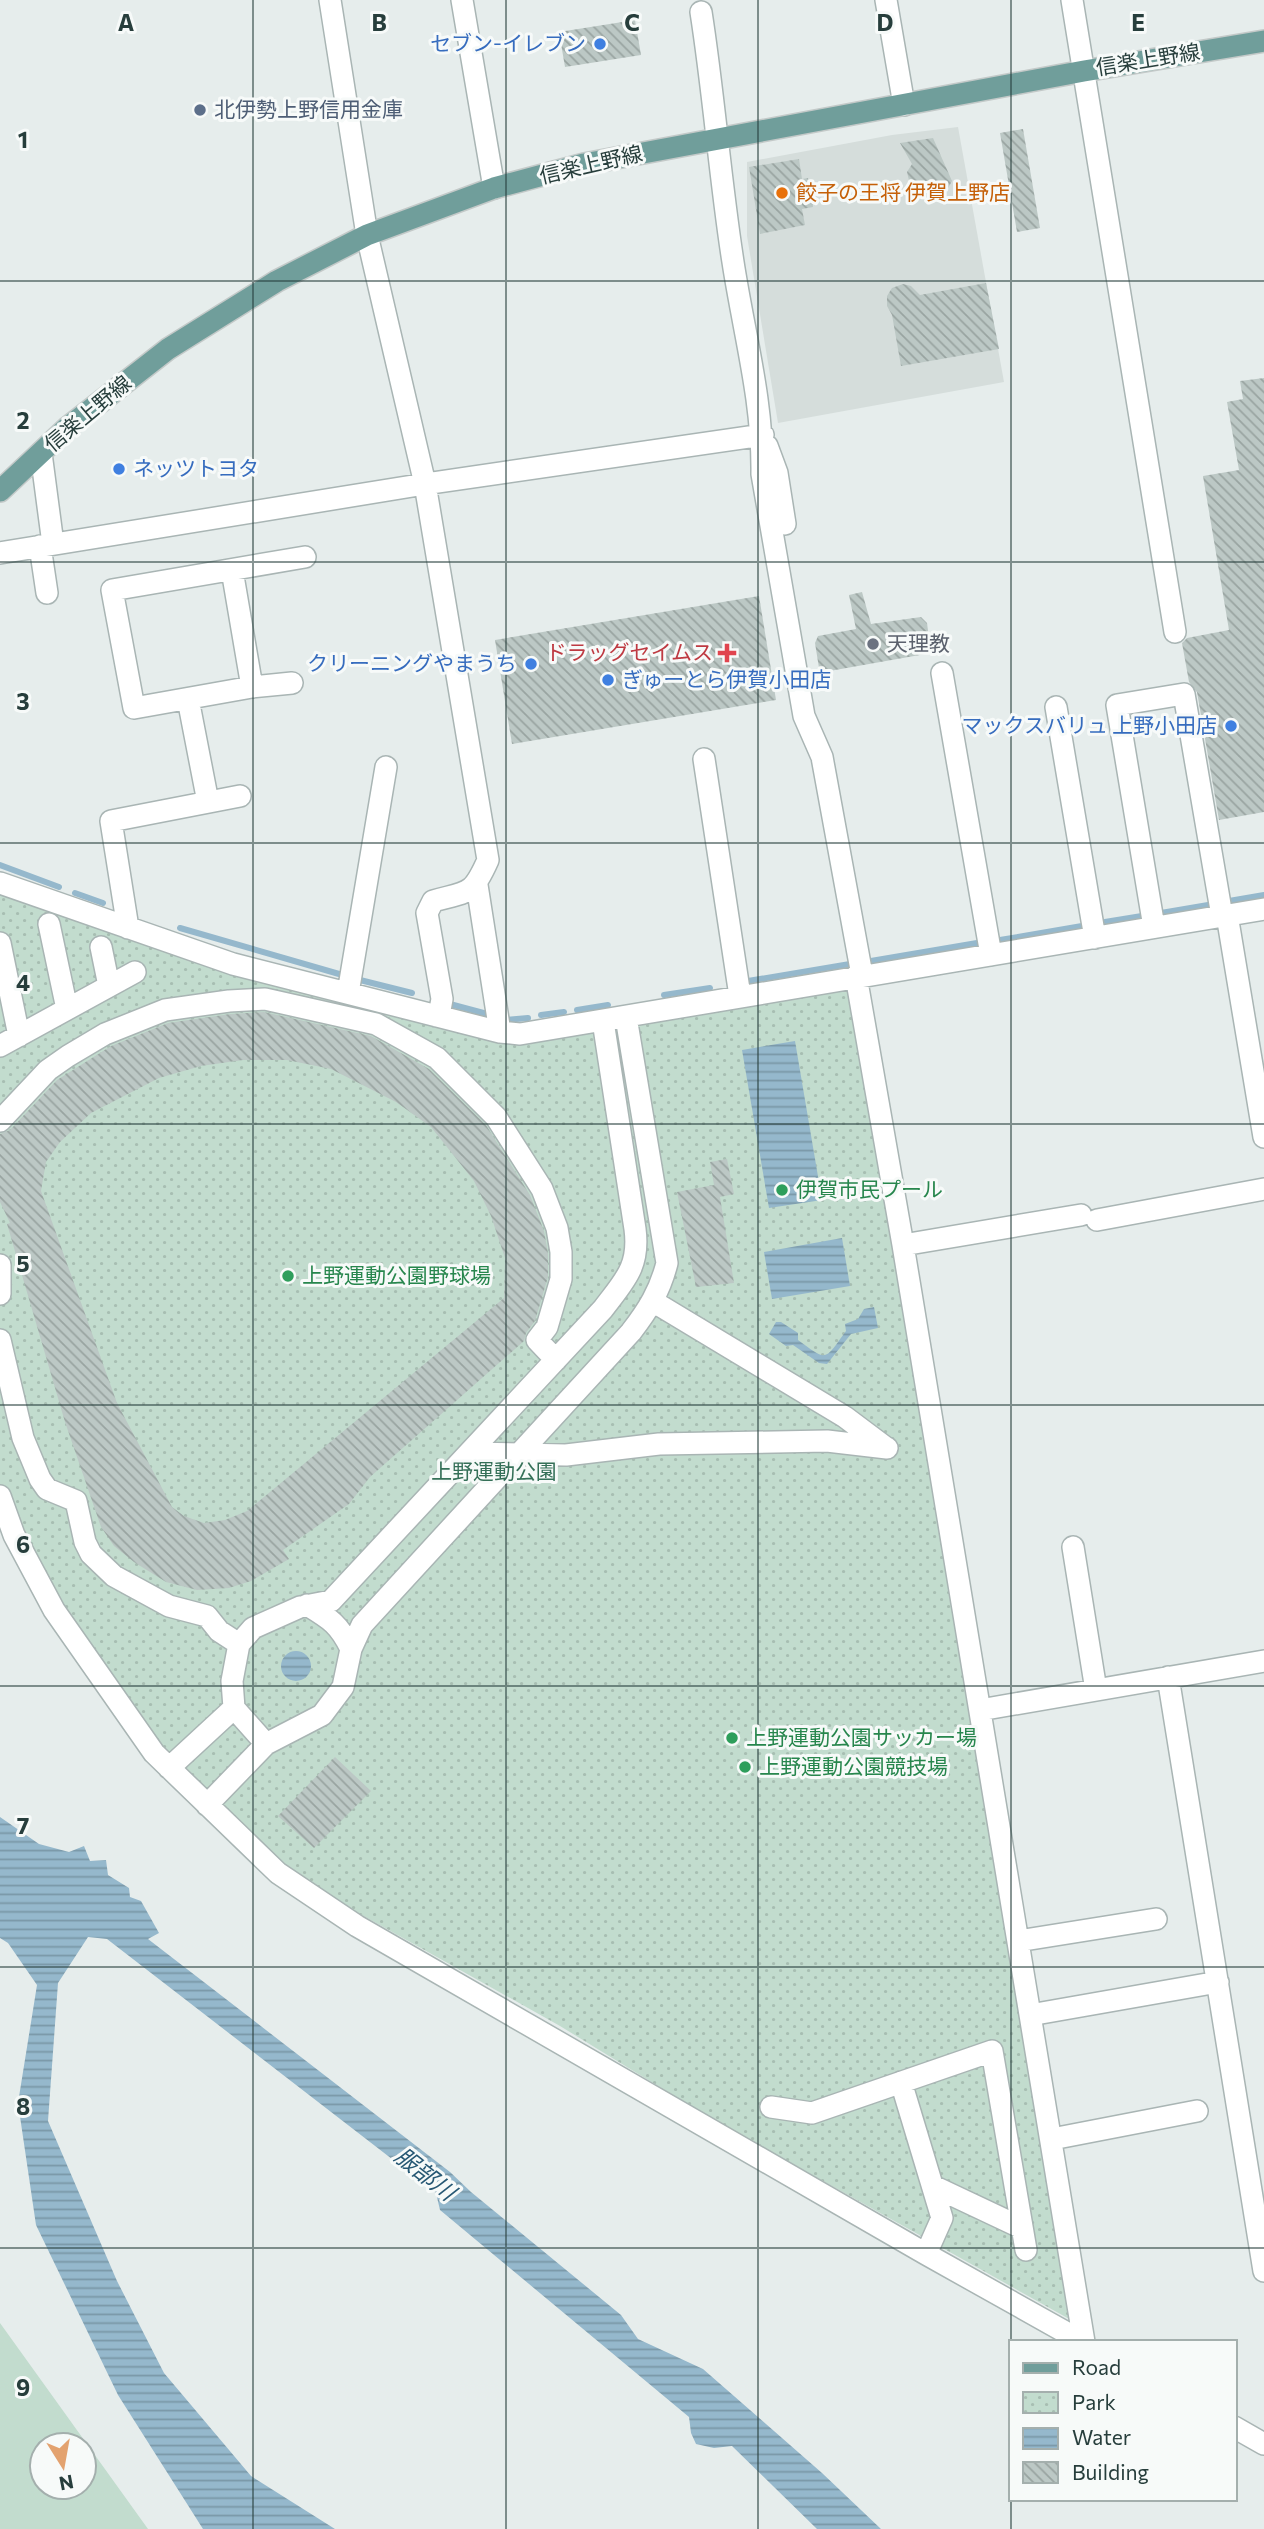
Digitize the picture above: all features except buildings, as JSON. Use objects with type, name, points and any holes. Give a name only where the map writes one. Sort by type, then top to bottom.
[{"type":"main road","name":"信楽上野線","points":[[0,491],[67,428],[169,349],[277,281],[367,235],[494,188],[584,163],[1084,71],[1264,41]]},
{"type":"street","points":[[330,0],[367,235],[425,484],[488,860],[477,885],[468,892],[433,901],[427,913],[442,999],[436,1016]]},
{"type":"street","points":[[462,0],[494,188]]},
{"type":"street","points":[[886,0],[904,105]]},
{"type":"street","points":[[1072,0],[1175,632]]},
{"type":"street","points":[[701,12],[733,263],[760,405],[763,435],[762,474],[804,716],[822,757],[1052,2138],[1083,2340]]},
{"type":"street","points":[[0,553],[425,484],[763,435]]},
{"type":"street","points":[[41,453],[47,593]]},
{"type":"street","points":[[292,682],[134,708],[112,590],[305,556]]},
{"type":"street","points":[[232,570],[252,687]]},
{"type":"street","points":[[942,673],[990,955]]},
{"type":"street","points":[[1154,928],[1117,705],[1184,694],[1264,1137]]},
{"type":"street","points":[[188,699],[208,802]]},
{"type":"street","points":[[1056,707],[1095,938]]},
{"type":"street","points":[[704,759],[740,996]]},
{"type":"street","points":[[348,993],[386,767]]},
{"type":"street","points":[[128,928],[111,821],[240,796]]},
{"type":"street","points":[[0,883],[233,964],[500,1032],[520,1034],[1264,909]]},
{"type":"street","points":[[477,885],[500,1032]]},
{"type":"street","points":[[49,924],[67,1009]]},
{"type":"street","points":[[0,943],[9,1041],[135,972]]},
{"type":"street","points":[[101,947],[108,986]]},
{"type":"street","points":[[0,1121],[48,1070],[68,1056],[105,1034],[165,1010],[265,999],[376,1024],[437,1058],[496,1117],[542,1189],[557,1228],[561,1252],[561,1279],[547,1327],[537,1340],[556,1360]]},
{"type":"street","points":[[207,1805],[266,1744],[322,1715],[342,1687],[351,1649],[362,1625],[631,1332],[654,1302],[667,1263],[626,1017]]},
{"type":"street","points":[[266,1744],[234,1707],[232,1681],[239,1644],[253,1628],[307,1605],[331,1601],[603,1309],[626,1279],[634,1263],[636,1242],[603,1021]]},
{"type":"street","points":[[903,1245],[1264,1189]]},
{"type":"street","points":[[0,1265],[0,1294]]},
{"type":"street","points":[[469,1453],[579,1454],[659,1444],[827,1441],[887,1448],[845,1417],[654,1302]]},
{"type":"street","points":[[603,1309],[631,1332]]},
{"type":"street","points":[[0,1340],[23,1438],[40,1479],[47,1489],[76,1500],[85,1542],[91,1554],[114,1576],[170,1606],[207,1616],[219,1632],[239,1644]]},
{"type":"street","points":[[0,1496],[14,1535],[54,1610],[154,1754],[278,1873],[357,1926],[1079,2340]]},
{"type":"street","points":[[1073,1547],[1096,1690]]},
{"type":"street","points":[[307,1605],[331,1619],[341,1629],[351,1649]]},
{"type":"street","points":[[980,1710],[1264,1661]]},
{"type":"street","points":[[1168,1677],[1264,2271]]},
{"type":"street","points":[[169,1768],[234,1707]]},
{"type":"street","points":[[1018,1941],[1156,1919]]},
{"type":"street","points":[[1030,2015],[1218,1982]]},
{"type":"street","points":[[771,2108],[812,2113],[992,2051],[1026,2250]]},
{"type":"street","points":[[901,2082],[942,2218],[926,2254]]},
{"type":"street","points":[[1052,2138],[1197,2111]]},
{"type":"street","points":[[933,2186],[1022,2228]]},
{"type":"street","points":[[1236,2428],[1264,2444]]},
{"type":"shaded area","points":[[958,127],[1004,382],[778,423],[747,236],[747,162],[892,135]]},
{"type":"green space","name":"上野運動公園","points":[[0,886],[499,1035],[848,989],[852,996],[1071,2320],[707,2116],[560,2026],[278,1868],[156,1752],[56,1608],[0,1488]]},
{"type":"green space","points":[[0,2323],[78,2431],[28,2431],[28,2501],[98,2501],[98,2459],[148,2529],[0,2529]]},
{"type":"water","points":[[795,1041],[822,1200],[769,1208],[742,1050]]},
{"type":"water","points":[[842,1238],[850,1286],[772,1299],[764,1252]]},
{"type":"water","points":[[874,1307],[878,1328],[851,1334],[827,1364],[819,1363],[793,1345],[786,1346],[769,1334],[776,1322],[781,1322],[798,1333],[798,1340],[815,1352],[825,1355],[846,1331],[845,1324],[858,1319],[864,1309]]},
{"type":"water","points":[[296,1651],[307,1655],[311,1666],[307,1677],[296,1681],[285,1677],[281,1666],[285,1655]]},
{"type":"water","name":"服部川","points":[[0,1817],[39,1844],[69,1852],[84,1846],[90,1861],[106,1860],[108,1875],[129,1888],[130,1897],[141,1901],[159,1933],[148,1939],[450,2172],[621,2315],[638,2339],[703,2369],[822,2473],[881,2529],[817,2529],[732,2446],[714,2448],[696,2444],[689,2417],[440,2210],[436,2193],[107,1939],[88,1937],[58,1983],[48,2121],[117,2281],[164,2373],[251,2476],[335,2529],[203,2529],[118,2395],[36,2225],[18,2103],[37,1985],[8,1943],[0,1938]]},
{"type":"waterway","points":[[0,865],[59,887]]},
{"type":"waterway","points":[[75,893],[103,903]]},
{"type":"waterway","points":[[1229,901],[1264,895]]},
{"type":"waterway","points":[[1161,913],[1214,904]]},
{"type":"waterway","points":[[1105,922],[1148,915]]},
{"type":"waterway","points":[[1000,940],[1082,926]]},
{"type":"waterway","points":[[180,928],[346,976]]},
{"type":"waterway","points":[[865,962],[977,943]]},
{"type":"waterway","points":[[748,981],[850,964]]},
{"type":"waterway","points":[[356,979],[412,993]]},
{"type":"waterway","points":[[664,995],[710,988]]},
{"type":"waterway","points":[[446,1003],[491,1015]]},
{"type":"waterway","points":[[577,1010],[608,1005]]},
{"type":"waterway","points":[[541,1015],[564,1012]]},
{"type":"waterway","points":[[506,1020],[528,1018]]},
{"type":"place","name":"セブン-イレブン","points":[[600,44]]},
{"type":"place","name":"北伊勢上野信用金庫","points":[[200,110]]},
{"type":"place","name":"餃子の王将 伊賀上野店","points":[[782,193]]},
{"type":"place","name":"ネッツトヨタ","points":[[119,469]]},
{"type":"place","name":"天理教","points":[[873,644]]},
{"type":"place","name":"ドラッグセイムス","points":[[727,653]]},
{"type":"place","name":"クリーニングやまうち","points":[[531,664]]},
{"type":"place","name":"ぎゅーとら伊賀小田店","points":[[608,680]]},
{"type":"place","name":"マックスバリュ 上野小田店","points":[[1231,726]]},
{"type":"place","name":"伊賀市民プール","points":[[782,1190]]},
{"type":"place","name":"上野運動公園野球場","points":[[288,1276]]},
{"type":"place","name":"上野運動公園サッカー場","points":[[732,1738]]},
{"type":"place","name":"上野運動公園競技場","points":[[745,1767]]}]
